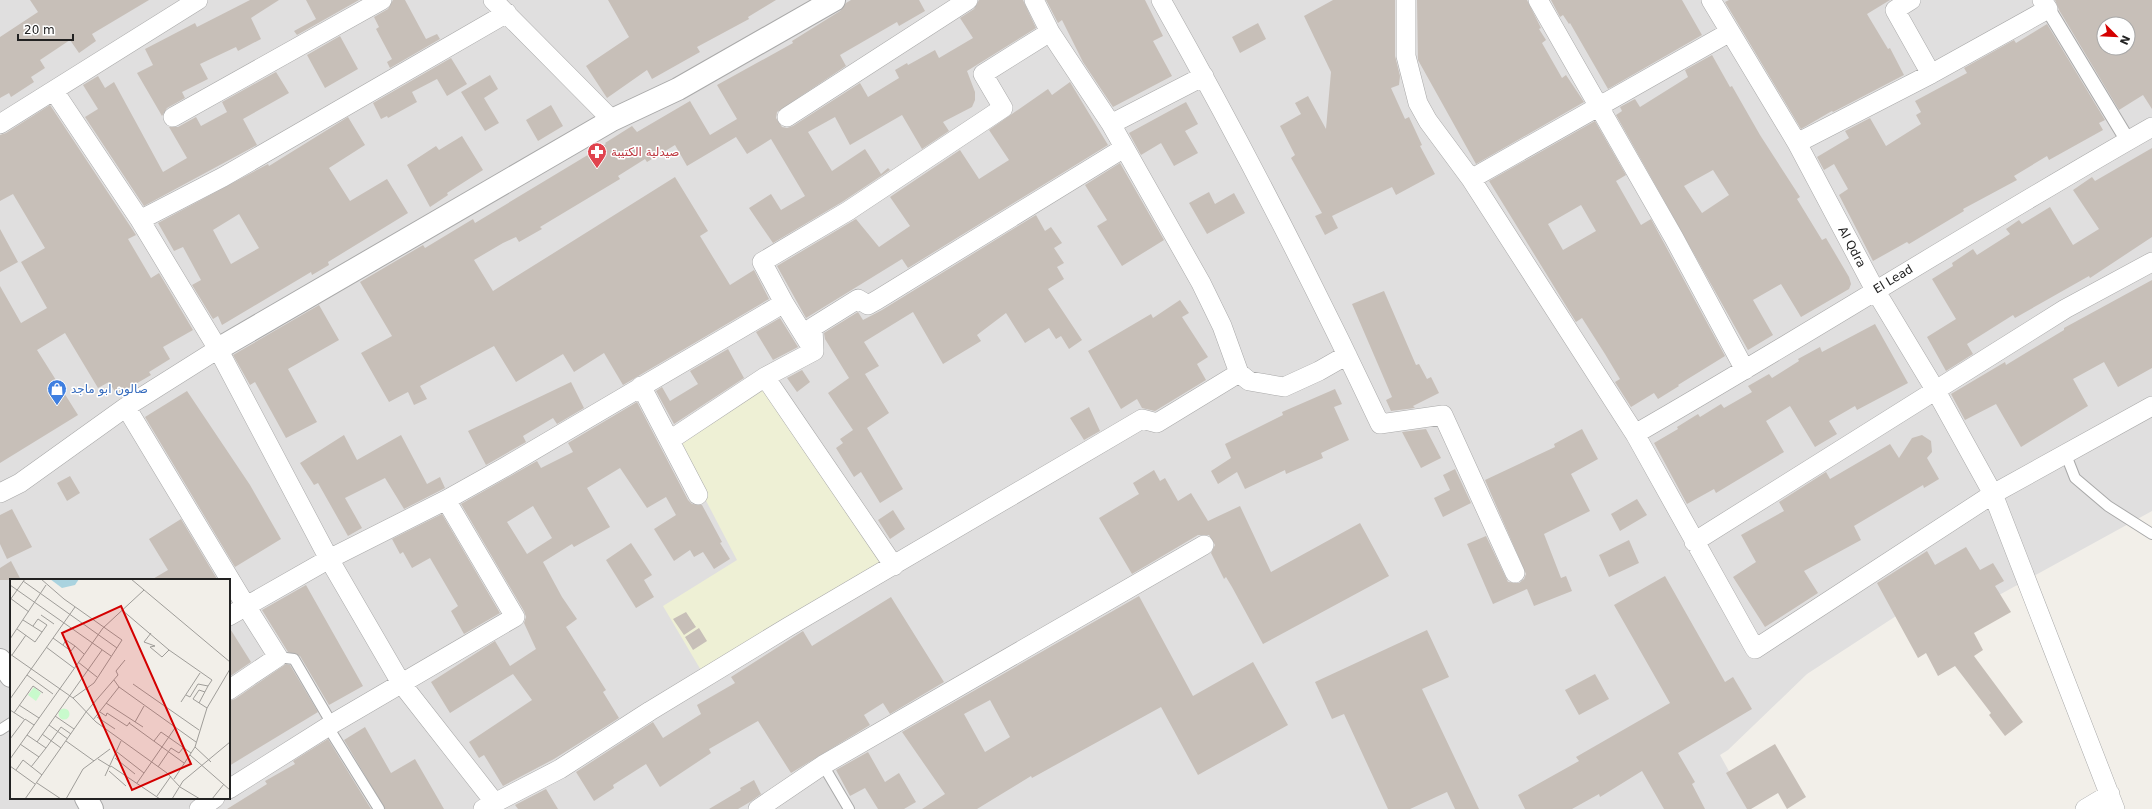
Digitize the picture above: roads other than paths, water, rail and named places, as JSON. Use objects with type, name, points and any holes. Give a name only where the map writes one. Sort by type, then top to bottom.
[{"type":"street","points":[[0,124],[198,0]]},
{"type":"street","points":[[173,118],[382,0]]},
{"type":"street","points":[[493,0],[612,120]]},
{"type":"street","points":[[0,493],[20,483],[126,407],[218,349],[612,120],[678,89],[834,0]]},
{"type":"street","points":[[786,117],[968,0]]},
{"type":"street","points":[[1034,0],[1050,32],[1111,124],[1202,283],[1222,326],[1238,373],[1249,381],[1284,387],[1319,371],[1347,355]]},
{"type":"street","points":[[1161,0],[1204,76],[1347,355],[1380,424],[1443,415],[1515,573]]},
{"type":"street","points":[[1406,0],[1406,56],[1418,103],[1471,179],[1635,434],[1694,542],[1756,649],[1993,494],[2066,455],[2152,406]]},
{"type":"street","points":[[1538,0],[1599,106],[1746,370]]},
{"type":"street","name":"Al Qdra","points":[[1711,0],[1797,143],[1875,290],[1936,391],[1993,494],[2113,802]]},
{"type":"street","points":[[1911,0],[1895,10],[1931,74]]},
{"type":"street","points":[[1797,143],[1931,74],[2045,5],[2128,141]]},
{"type":"street","points":[[140,220],[223,177],[507,13]]},
{"type":"street","points":[[814,351],[784,303],[762,262],[848,212],[1003,108],[983,74],[1050,32]]},
{"type":"street","points":[[1471,179],[1730,32]]},
{"type":"street","points":[[1111,124],[1204,76]]},
{"type":"street","points":[[54,91],[140,220],[218,349],[329,559],[401,683],[489,806],[560,769],[650,711],[1142,419],[1157,423],[1238,373]]},
{"type":"street","name":"El Lead","points":[[1635,434],[1746,370],[1875,290],[2152,127]]},
{"type":"street","points":[[814,351],[813,327],[858,299],[868,305],[877,300],[1124,148]]},
{"type":"street","points":[[1694,542],[2065,309],[2152,262]]},
{"type":"street","points":[[230,615],[329,559],[446,500],[784,303]]},
{"type":"street","points":[[670,440],[765,377],[814,351]]},
{"type":"street","points":[[765,377],[894,566]]},
{"type":"street","points":[[641,386],[698,495]]},
{"type":"street","points":[[126,407],[230,579]]},
{"type":"street","points":[[230,788],[330,725],[515,617],[446,500]]},
{"type":"street","points":[[758,809],[823,765],[1204,545]]},
{"type":"street","points":[[230,579],[278,656],[230,689]]},
{"type":"street","points":[[0,660],[10,675]]},
{"type":"street","points":[[87,799],[92,809]]},
{"type":"street","points":[[199,809],[214,799]]},
{"type":"street","points":[[2085,809],[2113,802]]},
{"type":"lane","points":[[2066,455],[2075,478],[2108,506],[2152,534]]},
{"type":"lane","points":[[278,656],[294,659],[330,725],[379,809]]},
{"type":"lane","points":[[0,730],[10,724]]},
{"type":"lane","points":[[823,765],[848,809]]},
{"type":"place","name":"صيدلية الكتيبة","points":[[597,169]]},
{"type":"place","name":"صالون ابو ماجد","points":[[57,406]]}]
